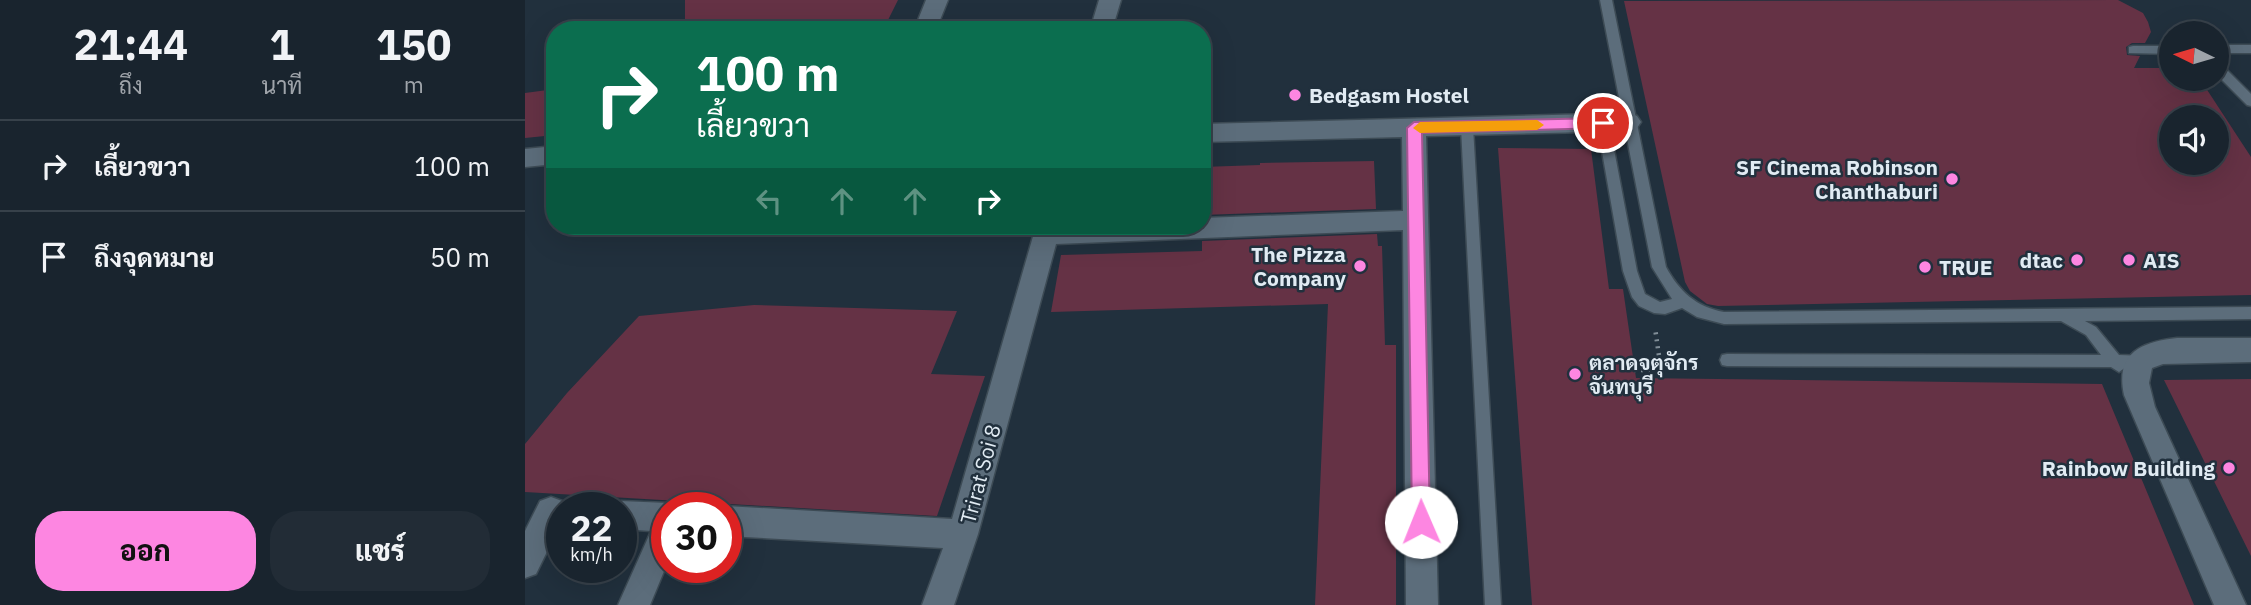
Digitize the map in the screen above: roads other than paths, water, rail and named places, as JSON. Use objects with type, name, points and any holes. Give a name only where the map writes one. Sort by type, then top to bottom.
[{"type":"street","points":[[929,21],[937,0]]},
{"type":"street","points":[[1104,21],[1110,0]]},
{"type":"street","points":[[1211,133],[1629,122]]},
{"type":"street","points":[[1414,128],[1422,605]]},
{"type":"street","points":[[525,158],[546,156]]},
{"type":"street","points":[[1211,226],[1416,220]]},
{"type":"street","name":"Trirat Soi 8","points":[[742,522],[963,534],[1046,235]]},
{"type":"street","points":[[2230,605],[2141,407],[2135,385],[2136,372],[2128,361],[2162,351],[2251,350]]},
{"type":"street","points":[[525,563],[546,511]]},
{"type":"street","points":[[938,605],[963,534]]},
{"type":"street","points":[[634,605],[651,565]]},
{"type":"lane","points":[[1606,0],[1659,267],[1668,286],[1681,301],[1711,316],[2251,313]]},
{"type":"lane","points":[[2229,49],[2251,49]]},
{"type":"lane","points":[[2133,50],[2159,50]]},
{"type":"lane","points":[[2229,78],[2251,102]]},
{"type":"lane","points":[[2237,85],[2251,85]]},
{"type":"lane","points":[[1603,123],[1630,271],[1639,297],[1651,307],[1666,309],[1681,301]]},
{"type":"lane","points":[[1467,127],[1493,605]]},
{"type":"lane","points":[[2062,314],[2091,331],[2128,361]]},
{"type":"lane","points":[[1727,359],[2128,361]]},
{"type":"place","name":"Bedgasm Hostel","points":[[1295,95]]},
{"type":"place","name":"SF Cinema Robinson Chanthaburi","points":[[1952,179]]},
{"type":"place","name":"dtac","points":[[2077,260]]},
{"type":"place","name":"AIS","points":[[2129,260]]},
{"type":"place","name":"The Pizza Company","points":[[1360,266]]},
{"type":"place","name":"TRUE","points":[[1925,267]]},
{"type":"place","name":"ตลาดจตุจักร จันทบุรี","points":[[1575,374]]},
{"type":"place","name":"Rainbow Building","points":[[2229,468]]}]
